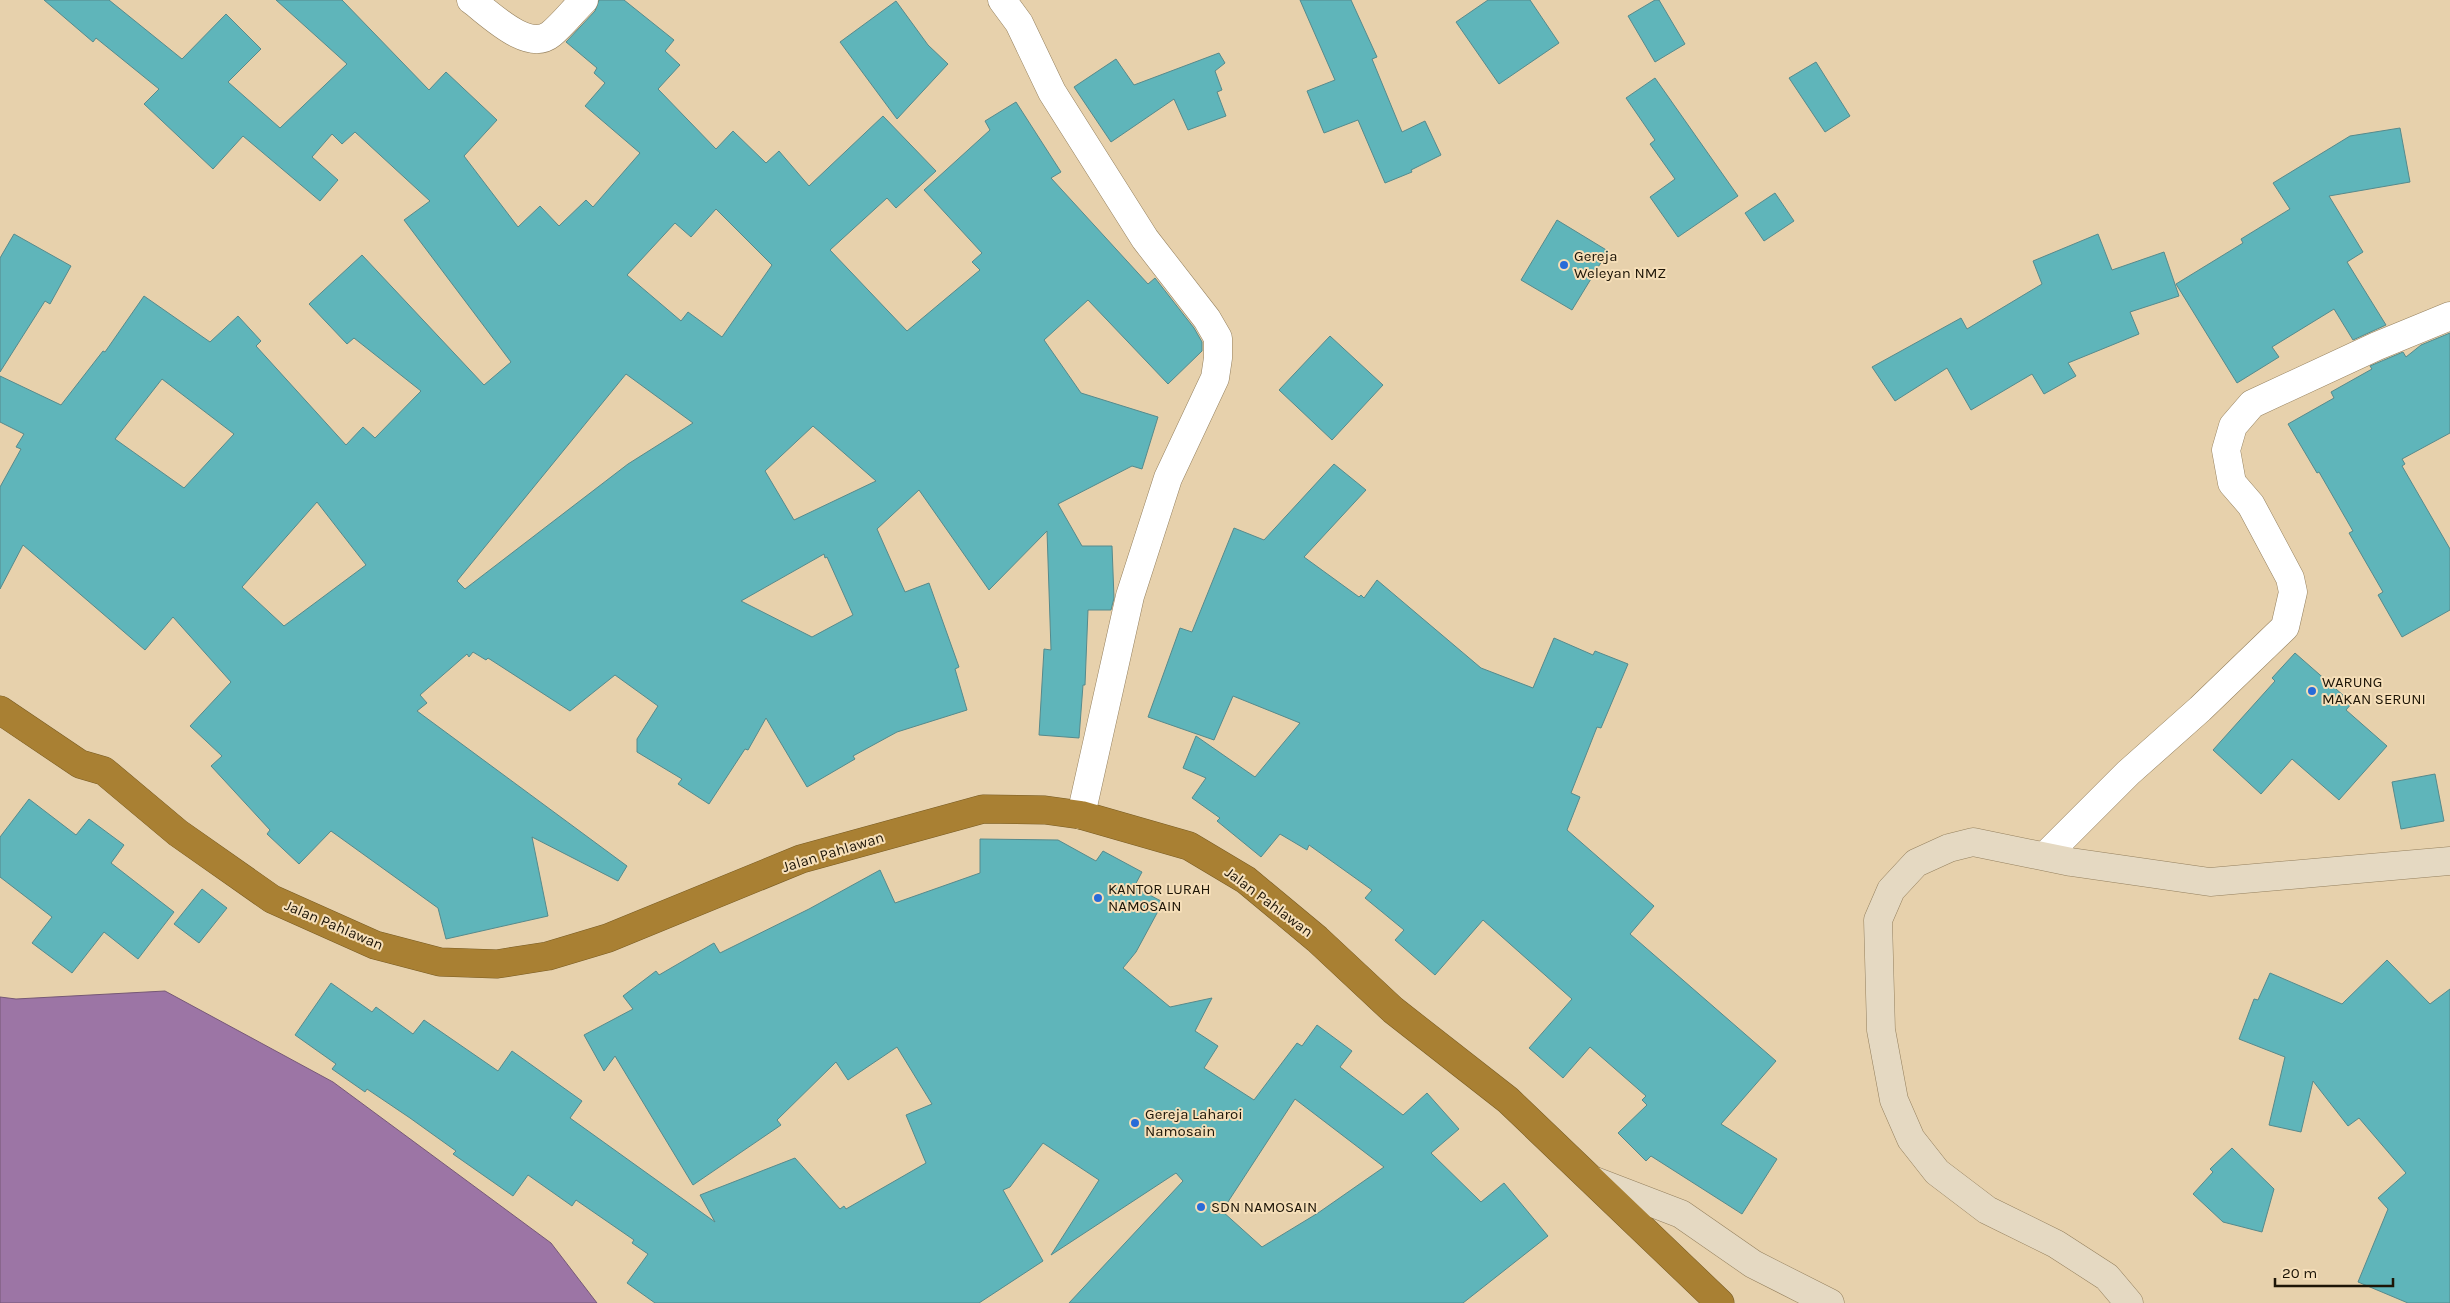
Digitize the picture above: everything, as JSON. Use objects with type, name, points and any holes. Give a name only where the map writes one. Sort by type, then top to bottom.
[{"type":"highway","name":"Jalan Pahlawan","points":[[0,710],[80,764],[104,771],[178,833],[272,899],[375,945],[440,962],[496,964],[548,956],[608,938],[801,859],[983,809],[1045,810],[1081,814],[1189,846],[1246,880],[1318,938],[1393,1010],[1508,1100],[1720,1303]]},
{"type":"street","points":[[471,0],[516,34],[530,39],[550,36],[584,0]]},
{"type":"street","points":[[1002,0],[1024,31],[1033,49],[1040,71],[1057,100],[1145,239],[1207,318],[1218,338],[1215,378],[1168,478],[1130,596],[1081,814]]},
{"type":"street","points":[[2045,856],[2128,773],[2200,709],[2285,628],[2293,592],[2290,578],[2251,505],[2232,483],[2226,450],[2233,426],[2252,404],[2378,346],[2450,316]]},
{"type":"street","points":[[2129,1303],[2107,1277],[2056,1244],[1987,1210],[1937,1172],[1911,1139],[1894,1100],[1882,1038],[1878,920],[1891,890],[1916,863],[1949,848],[1973,842],[2070,862],[2210,882],[2450,861]]},
{"type":"street","points":[[1595,1182],[1681,1214],[1753,1264],[1830,1303]]},
{"type":"shaded area","points":[[165,991],[333,1082],[551,1243],[597,1303],[0,1303],[0,997],[16,999]]},
{"type":"building","points":[[44,0],[109,0],[182,59],[226,14],[261,49],[228,82],[280,128],[347,64],[276,0],[342,0],[429,90],[446,72],[497,120],[464,156],[518,227],[540,206],[559,226],[586,200],[593,207],[640,153],[585,106],[605,83],[594,73],[597,68],[566,42],[595,11],[599,0],[624,0],[674,40],[665,51],[680,65],[658,89],[716,149],[733,131],[766,163],[779,151],[809,186],[883,116],[936,171],[896,208],[887,198],[830,250],[907,331],[980,270],[972,262],[982,253],[924,190],[990,130],[985,121],[1016,102],[1061,172],[1051,178],[1148,284],[1155,278],[1194,328],[1202,342],[1202,351],[1168,384],[1088,300],[1044,340],[1081,393],[1158,417],[1142,469],[1132,466],[1058,504],[1082,546],[1112,546],[1114,598],[1111,610],[1088,610],[1085,685],[1083,685],[1079,738],[1039,735],[1044,649],[1051,650],[1047,531],[989,590],[919,490],[877,529],[905,592],[929,583],[959,667],[955,669],[967,710],[897,732],[853,756],[855,759],[807,787],[766,718],[748,750],[745,749],[709,804],[678,784],[682,779],[637,752],[637,739],[658,706],[615,675],[570,711],[488,658],[486,660],[473,652],[469,657],[467,654],[420,695],[427,703],[417,711],[627,866],[618,881],[532,837],[548,916],[446,939],[438,908],[331,831],[299,864],[267,834],[270,830],[211,766],[222,756],[190,726],[231,682],[173,617],[145,650],[23,545],[0,589],[0,487],[21,449],[16,447],[24,434],[0,422],[0,376],[61,405],[103,351],[105,352],[144,296],[210,342],[238,316],[261,341],[256,346],[346,445],[363,427],[375,438],[421,391],[354,338],[347,344],[309,304],[362,255],[484,385],[511,362],[404,220],[430,201],[355,132],[342,144],[332,134],[312,157],[338,180],[320,201],[243,136],[213,169],[144,104],[159,89],[96,38],[93,42]],"holes":[[[716,209],[772,265],[722,337],[688,312],[681,321],[627,275],[675,223],[691,237]],[[626,374],[693,423],[628,464],[465,589],[457,581]],[[162,379],[234,434],[184,488],[115,439]],[[813,426],[876,481],[794,520],[765,471]],[[317,502],[366,565],[284,626],[242,587]],[[824,554],[853,615],[812,637],[741,601]]]},
{"type":"building","points":[[1300,0],[1351,0],[1377,57],[1372,59],[1402,132],[1425,121],[1441,155],[1411,170],[1412,172],[1385,183],[1358,120],[1324,133],[1307,91],[1335,80]]},
{"type":"building","points":[[1488,0],[1530,0],[1559,43],[1499,84],[1456,22]]},
{"type":"building","points":[[1655,0],[1659,0],[1685,44],[1655,62],[1628,16]]},
{"type":"building","points":[[896,1],[928,45],[948,64],[897,119],[840,42]]},
{"type":"building","points":[[1219,53],[1225,63],[1215,71],[1222,90],[1217,92],[1226,116],[1188,130],[1174,99],[1111,142],[1074,87],[1116,59],[1134,85]]},
{"type":"building","points":[[1816,62],[1850,116],[1825,132],[1789,78]]},
{"type":"building","points":[[1655,78],[1738,196],[1678,237],[1650,197],[1675,179],[1650,144],[1655,140],[1626,98]]},
{"type":"building","points":[[2400,128],[2410,182],[2329,196],[2363,252],[2347,262],[2386,325],[2353,340],[2334,309],[2272,347],[2279,357],[2237,383],[2176,284],[2243,243],[2241,239],[2290,209],[2273,183],[2350,136]]},
{"type":"building","points":[[1775,193],[1794,221],[1764,241],[1745,213]]},
{"type":"building","name":"Gereja Weleyan NMZ","points":[[1557,220],[1608,251],[1572,310],[1521,280]]},
{"type":"building","points":[[14,234],[71,266],[50,304],[45,301],[0,372],[0,258]]},
{"type":"building","points":[[2098,234],[2112,270],[2164,252],[2179,296],[2130,312],[2139,334],[2068,363],[2076,376],[2044,394],[2032,374],[1971,410],[1947,368],[1895,401],[1872,367],[1961,318],[1967,329],[2042,284],[2033,261]]},
{"type":"building","points":[[2450,333],[2450,433],[2402,459],[2405,464],[2402,466],[2450,549],[2450,610],[2402,637],[2378,595],[2383,592],[2349,533],[2353,531],[2319,472],[2317,473],[2288,424],[2334,398],[2331,392],[2372,369],[2370,366],[2403,352],[2406,357],[2421,345]]},
{"type":"building","points":[[1330,336],[1383,385],[1332,440],[1279,390]]},
{"type":"building","points":[[1334,464],[1366,490],[1304,557],[1359,597],[1361,595],[1364,598],[1377,580],[1481,668],[1533,688],[1554,638],[1593,655],[1595,651],[1628,664],[1601,728],[1597,727],[1571,793],[1580,797],[1567,830],[1654,906],[1630,934],[1776,1061],[1721,1124],[1777,1159],[1742,1214],[1651,1156],[1646,1161],[1618,1133],[1647,1105],[1642,1100],[1646,1096],[1590,1047],[1563,1078],[1529,1048],[1572,999],[1483,920],[1435,975],[1395,940],[1404,930],[1365,898],[1372,890],[1309,845],[1307,850],[1280,834],[1261,857],[1217,821],[1220,818],[1192,798],[1206,778],[1183,768],[1196,736],[1255,777],[1300,723],[1233,696],[1214,740],[1148,717],[1180,628],[1192,632],[1234,528],[1264,540]]},
{"type":"building","points":[[2295,653],[2352,703],[2346,710],[2387,746],[2339,800],[2292,759],[2261,794],[2213,750],[2275,681],[2272,678]]},
{"type":"building","points":[[2435,774],[2444,821],[2401,829],[2392,782]]},
{"type":"building","points":[[29,799],[76,835],[89,819],[124,845],[111,863],[174,912],[138,959],[104,932],[72,973],[32,943],[52,917],[0,877],[0,837]]},
{"type":"building","points":[[980,839],[1058,840],[1096,861],[1103,851],[1142,872],[1134,887],[1163,902],[1136,952],[1123,968],[1170,1007],[1212,998],[1195,1031],[1218,1046],[1204,1068],[1254,1100],[1297,1043],[1302,1046],[1317,1025],[1352,1051],[1340,1067],[1403,1115],[1427,1093],[1459,1129],[1431,1153],[1481,1202],[1504,1183],[1548,1236],[1463,1303],[1069,1303],[1183,1181],[1176,1173],[1051,1255],[1099,1180],[1043,1143],[1010,1187],[1003,1190],[1043,1261],[979,1303],[655,1303],[627,1283],[648,1254],[632,1243],[634,1240],[576,1200],[572,1206],[528,1175],[513,1196],[453,1154],[456,1151],[410,1118],[367,1089],[365,1092],[332,1069],[336,1064],[295,1035],[331,983],[372,1012],[376,1007],[413,1034],[424,1020],[498,1071],[512,1051],[582,1101],[570,1118],[715,1222],[700,1195],[795,1158],[840,1209],[844,1206],[846,1209],[926,1163],[906,1115],[932,1104],[897,1047],[848,1080],[836,1062],[777,1120],[781,1125],[693,1185],[615,1056],[604,1071],[584,1035],[633,1009],[623,996],[656,971],[659,975],[714,943],[720,953],[809,909],[880,870],[895,903],[980,873]],"holes":[[[1295,1099],[1384,1167],[1318,1213],[1262,1247],[1222,1211]]]},
{"type":"building","points":[[202,889],[227,908],[199,943],[174,924]]},
{"type":"building","points":[[2387,960],[2430,1004],[2450,989],[2450,1303],[2408,1303],[2358,1282],[2388,1209],[2378,1198],[2406,1173],[2359,1118],[2348,1126],[2313,1081],[2301,1132],[2269,1125],[2285,1057],[2239,1039],[2254,999],[2258,1000],[2270,973],[2342,1004]]},
{"type":"building","points":[[2232,1148],[2274,1189],[2262,1232],[2223,1222],[2193,1194],[2213,1172],[2210,1169]]},
{"type":"place","name":"Gereja Weleyan NMZ","points":[[1564,265]]},
{"type":"place","name":"WARUNG MAKAN SERUNI","points":[[2312,691]]},
{"type":"place","name":"KANTOR LURAH NAMOSAIN","points":[[1098,898]]},
{"type":"place","name":"Gereja Laharoi Namosain","points":[[1135,1123]]},
{"type":"place","name":"SDN NAMOSAIN","points":[[1201,1207]]}]
